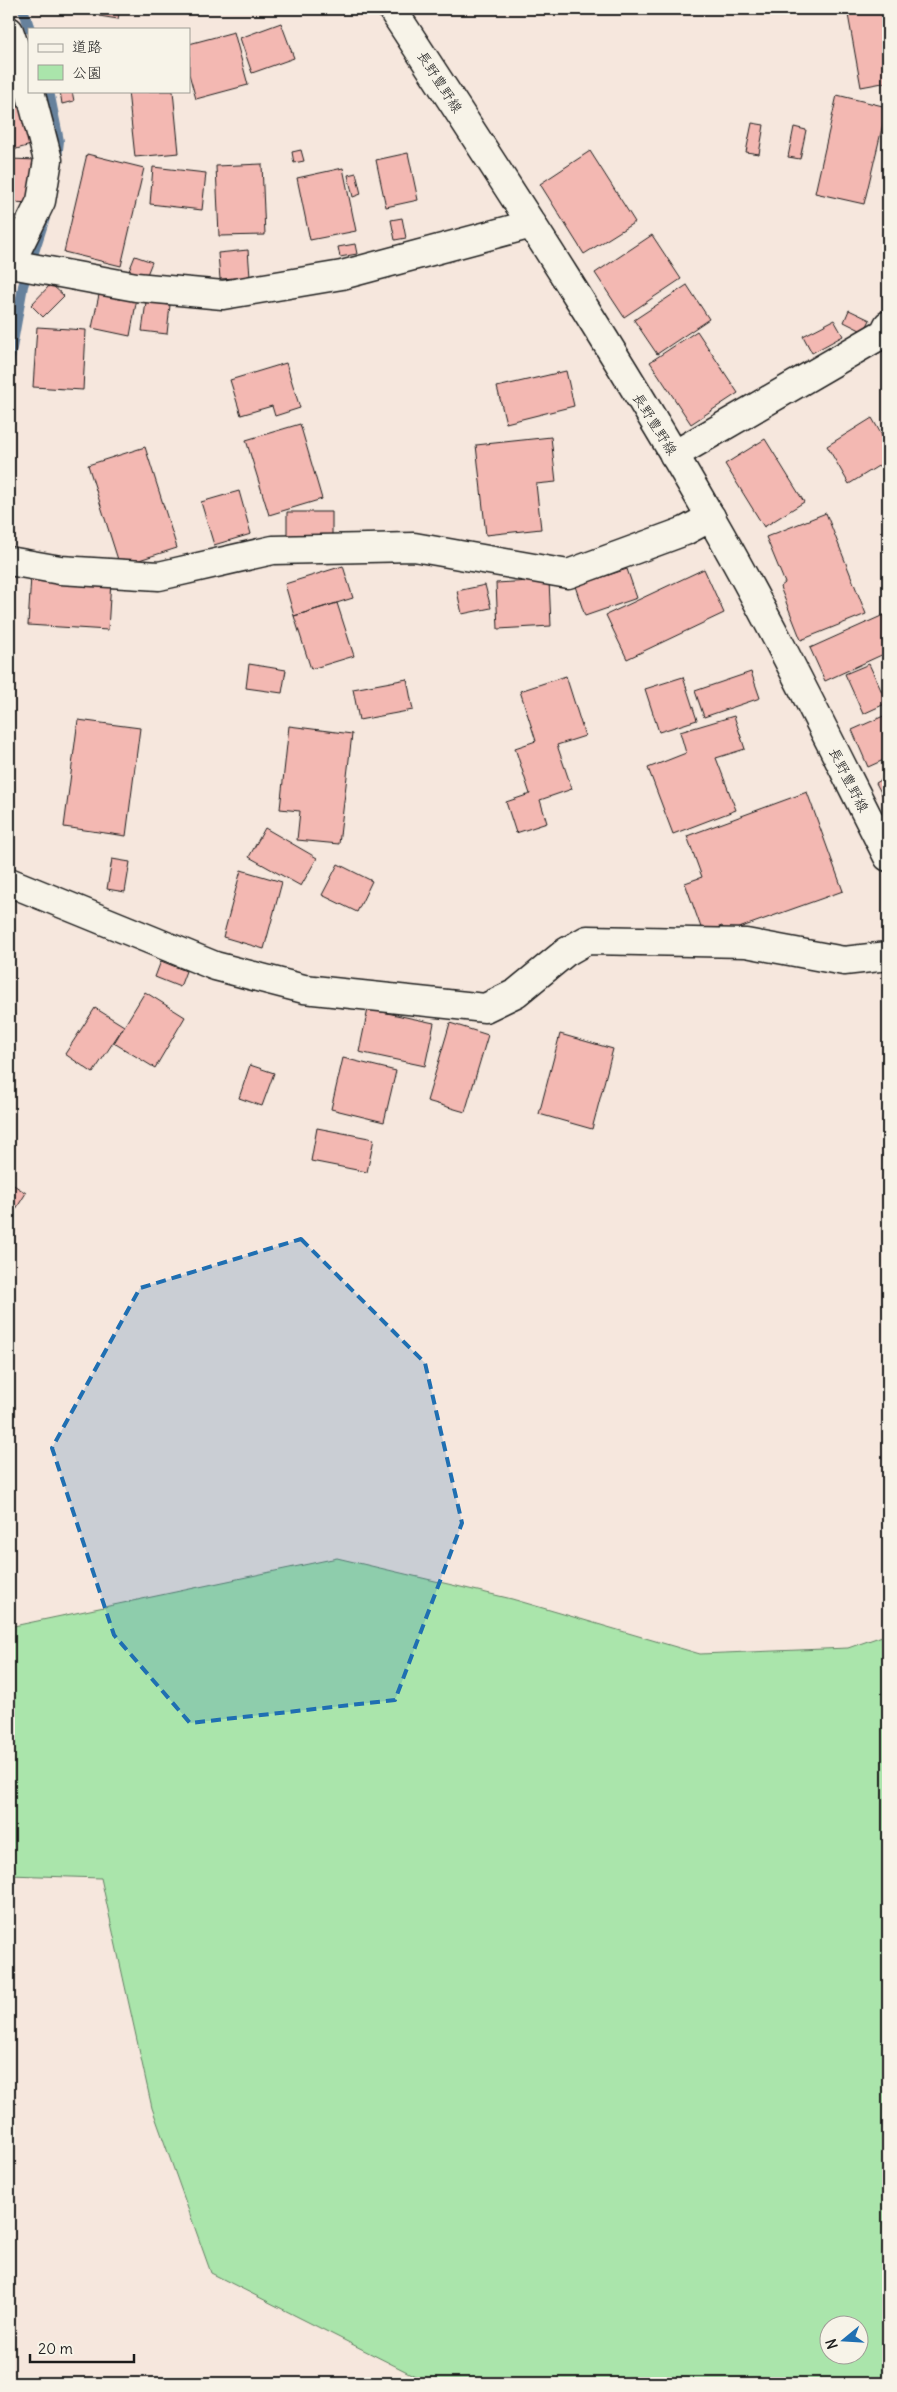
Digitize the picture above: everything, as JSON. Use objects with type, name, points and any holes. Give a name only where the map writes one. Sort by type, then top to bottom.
[{"type":"street","name":"長野豊野線","points":[[392,9],[532,224],[674,455],[770,626],[888,857]]},
{"type":"street","points":[[9,31],[28,87]]},
{"type":"street","points":[[30,92],[48,160],[42,201],[21,266],[136,287],[223,295],[342,275],[532,224]]},
{"type":"street","points":[[674,455],[884,333],[888,325]]},
{"type":"street","points":[[9,561],[60,570],[159,576],[273,550],[414,547],[568,574],[685,531],[710,517]]},
{"type":"street","points":[[9,882],[215,966],[304,989],[485,1008],[516,993],[566,952],[587,940],[746,943],[844,961],[888,956]]},
{"type":"highlighted area","points":[[301,1239],[425,1363],[462,1523],[395,1700],[190,1723],[114,1635],[52,1448],[140,1288]]},
{"type":"green space","points":[[337,1558],[512,1599],[700,1654],[848,1648],[888,1634],[888,2383],[429,2383],[211,2273],[152,2108],[101,1878],[9,1875],[9,1627]]},
{"type":"building","points":[[100,9],[120,9],[118,19],[99,16]]},
{"type":"building","points":[[847,9],[888,9],[888,82],[861,87]]},
{"type":"building","points":[[281,23],[294,58],[252,73],[240,38]]},
{"type":"building","points":[[234,32],[248,85],[196,99],[190,78],[190,44]]},
{"type":"building","points":[[9,71],[14,96],[9,97]]},
{"type":"building","points":[[60,92],[72,92],[74,101],[62,104]]},
{"type":"building","points":[[128,92],[173,92],[179,153],[135,157]]},
{"type":"building","points":[[837,95],[887,107],[864,204],[815,193]]},
{"type":"building","points":[[20,105],[31,145],[9,151],[9,108]]},
{"type":"building","points":[[752,123],[764,125],[759,154],[746,152]]},
{"type":"building","points":[[794,127],[806,130],[800,159],[788,157]]},
{"type":"building","points":[[301,150],[304,161],[294,163],[292,152]]},
{"type":"building","points":[[590,151],[635,222],[584,254],[540,184]]},
{"type":"building","points":[[408,153],[418,200],[386,207],[376,160]]},
{"type":"building","points":[[87,154],[144,168],[121,266],[64,252]]},
{"type":"building","points":[[10,159],[37,160],[35,203],[9,202]]},
{"type":"building","points":[[262,164],[265,235],[219,236],[216,166]]},
{"type":"building","points":[[153,167],[206,173],[202,210],[150,204]]},
{"type":"building","points":[[343,168],[356,231],[310,240],[297,178]]},
{"type":"building","points":[[356,173],[361,194],[353,197],[348,175]]},
{"type":"building","points":[[402,218],[406,238],[395,240],[391,220]]},
{"type":"building","points":[[652,235],[681,279],[624,317],[595,273]]},
{"type":"building","points":[[355,244],[357,254],[340,257],[338,247]]},
{"type":"building","points":[[248,250],[250,277],[220,279],[218,253]]},
{"type":"building","points":[[135,256],[152,262],[146,277],[129,271]]},
{"type":"building","points":[[51,284],[64,296],[43,317],[31,305]]},
{"type":"building","points":[[687,285],[709,319],[657,354],[634,320]]},
{"type":"building","points":[[100,290],[137,298],[130,336],[92,328]]},
{"type":"building","points":[[146,302],[170,305],[167,334],[142,331]]},
{"type":"building","points":[[849,310],[870,320],[864,332],[844,322]]},
{"type":"building","points":[[834,320],[843,336],[812,353],[803,336]]},
{"type":"building","points":[[37,327],[86,330],[83,390],[33,387]]},
{"type":"building","points":[[697,331],[738,393],[691,424],[650,362]]},
{"type":"building","points":[[286,363],[300,408],[275,416],[272,406],[241,415],[230,380]]},
{"type":"building","points":[[566,371],[574,406],[506,423],[497,387]]},
{"type":"building","points":[[872,418],[888,446],[888,460],[849,484],[827,446]]},
{"type":"building","points":[[300,424],[322,499],[269,515],[246,440]]},
{"type":"building","points":[[551,437],[556,482],[536,484],[541,529],[486,535],[476,445]]},
{"type":"building","points":[[765,439],[804,502],[764,527],[725,464]]},
{"type":"building","points":[[145,447],[177,548],[120,566],[88,465]]},
{"type":"building","points":[[239,491],[251,534],[214,545],[201,502]]},
{"type":"building","points":[[287,512],[332,512],[332,540],[287,540]]},
{"type":"building","points":[[826,513],[866,614],[801,640],[780,587],[785,583],[766,537]]},
{"type":"building","points":[[343,566],[353,598],[294,616],[285,584]]},
{"type":"building","points":[[627,569],[637,598],[585,616],[575,586]]},
{"type":"building","points":[[704,569],[724,613],[627,659],[606,615]]},
{"type":"building","points":[[31,576],[111,580],[108,630],[28,625]]},
{"type":"building","points":[[549,580],[551,626],[498,629],[496,583]]},
{"type":"building","points":[[485,585],[491,608],[462,614],[457,591]]},
{"type":"building","points":[[337,603],[354,656],[311,669],[294,616]]},
{"type":"building","points":[[888,613],[888,652],[825,681],[810,648]]},
{"type":"building","points":[[249,664],[286,670],[282,693],[246,688]]},
{"type":"building","points":[[869,664],[887,703],[863,714],[845,674]]},
{"type":"building","points":[[751,672],[760,698],[704,717],[695,691]]},
{"type":"building","points":[[566,676],[585,736],[557,745],[572,789],[540,800],[547,823],[516,833],[506,802],[530,794],[515,748],[536,741],[520,691]]},
{"type":"building","points":[[683,677],[697,720],[659,732],[645,689]]},
{"type":"building","points":[[407,679],[413,710],[359,720],[353,689]]},
{"type":"building","points":[[888,714],[888,758],[868,767],[852,730]]},
{"type":"building","points":[[734,716],[745,749],[716,758],[736,810],[673,834],[648,768],[686,753],[680,732]]},
{"type":"building","points":[[78,720],[140,728],[126,836],[64,827]]},
{"type":"building","points":[[289,726],[352,734],[339,844],[297,840],[300,811],[280,809]]},
{"type":"building","points":[[888,776],[888,806],[876,783]]},
{"type":"building","points":[[807,792],[843,891],[725,933],[722,926],[703,933],[685,883],[702,877],[687,836]]},
{"type":"building","points":[[265,828],[317,858],[301,886],[249,857]]},
{"type":"building","points":[[112,859],[130,862],[125,892],[107,889]]},
{"type":"building","points":[[338,864],[372,881],[357,912],[322,895]]},
{"type":"building","points":[[241,870],[282,882],[264,949],[223,937]]},
{"type":"building","points":[[161,961],[186,971],[180,987],[155,977]]},
{"type":"building","points":[[145,992],[185,1017],[155,1068],[114,1043]]},
{"type":"building","points":[[95,1008],[124,1026],[93,1073],[65,1054]]},
{"type":"building","points":[[368,1009],[434,1023],[425,1066],[359,1052]]},
{"type":"building","points":[[450,1023],[488,1035],[465,1112],[427,1101]]},
{"type":"building","points":[[560,1034],[613,1049],[592,1129],[539,1114]]},
{"type":"building","points":[[343,1058],[396,1071],[384,1122],[331,1109]]},
{"type":"building","points":[[250,1065],[274,1073],[262,1106],[239,1098]]},
{"type":"building","points":[[317,1128],[374,1139],[367,1172],[311,1161]]},
{"type":"building","points":[[9,1182],[26,1193],[11,1217],[9,1216]]},
{"type":"waterway","points":[[23,9],[30,28]]},
{"type":"waterway","points":[[49,92],[59,141],[57,158]]},
{"type":"waterway","points":[[9,365],[23,286],[45,218]]}]
